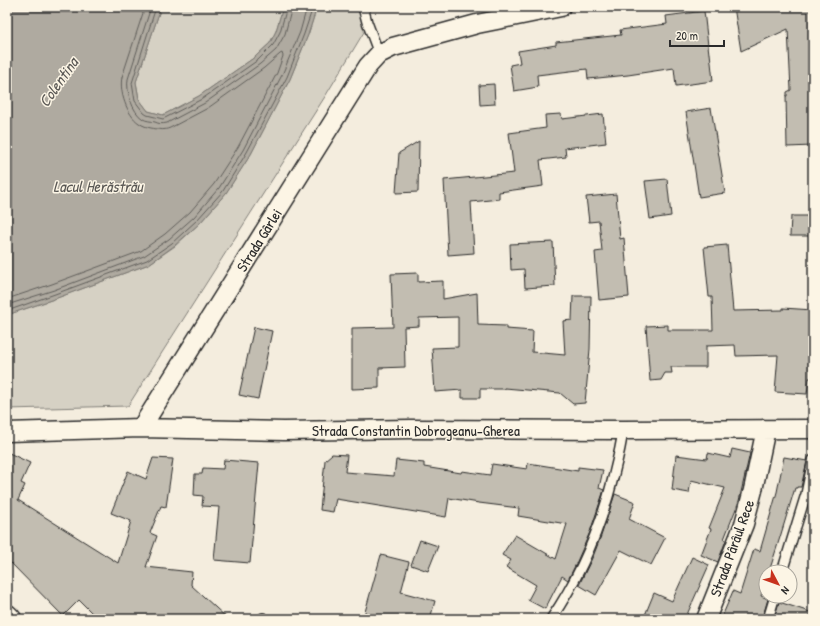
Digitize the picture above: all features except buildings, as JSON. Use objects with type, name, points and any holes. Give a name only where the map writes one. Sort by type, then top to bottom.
[{"type":"main road","points":[[7,616],[10,619]]},
{"type":"street","name":"Strada Gârlei","points":[[141,428],[368,66],[379,54],[393,47],[534,9],[561,7]]},
{"type":"street","name":"Strada Constantin Dobrogeanu-Gherea","points":[[11,433],[141,428],[284,431],[403,429],[813,429]]},
{"type":"street","name":"Strada Pârâul Rece","points":[[706,619],[744,524],[754,490],[764,438],[764,429]]},
{"type":"lane","points":[[363,7],[379,54]]},
{"type":"lane","points":[[551,619],[565,598],[596,535],[607,503],[620,453],[623,430]]},
{"type":"lane","points":[[784,564],[806,494],[813,460]]},
{"type":"lane","points":[[768,619],[773,604]]},
{"type":"shaded area","points":[[161,7],[283,7],[276,31],[270,43],[255,57],[199,96],[163,115],[148,111],[139,99],[136,82]]},
{"type":"shaded area","points":[[317,7],[363,7],[367,22],[364,32],[326,95],[128,406],[7,409],[7,315],[149,264],[175,246],[200,223],[226,193],[251,154],[290,79],[308,35]]},
{"type":"water","name":"Lacul Herăstrău","points":[[7,7],[161,7],[136,82],[139,99],[148,111],[163,115],[199,96],[255,57],[270,43],[276,31],[283,7],[317,7],[308,35],[290,79],[251,154],[226,193],[200,223],[174,246],[149,264],[7,315]]},
{"type":"water label","name":"Colentina","points":[[58,82]]}]
